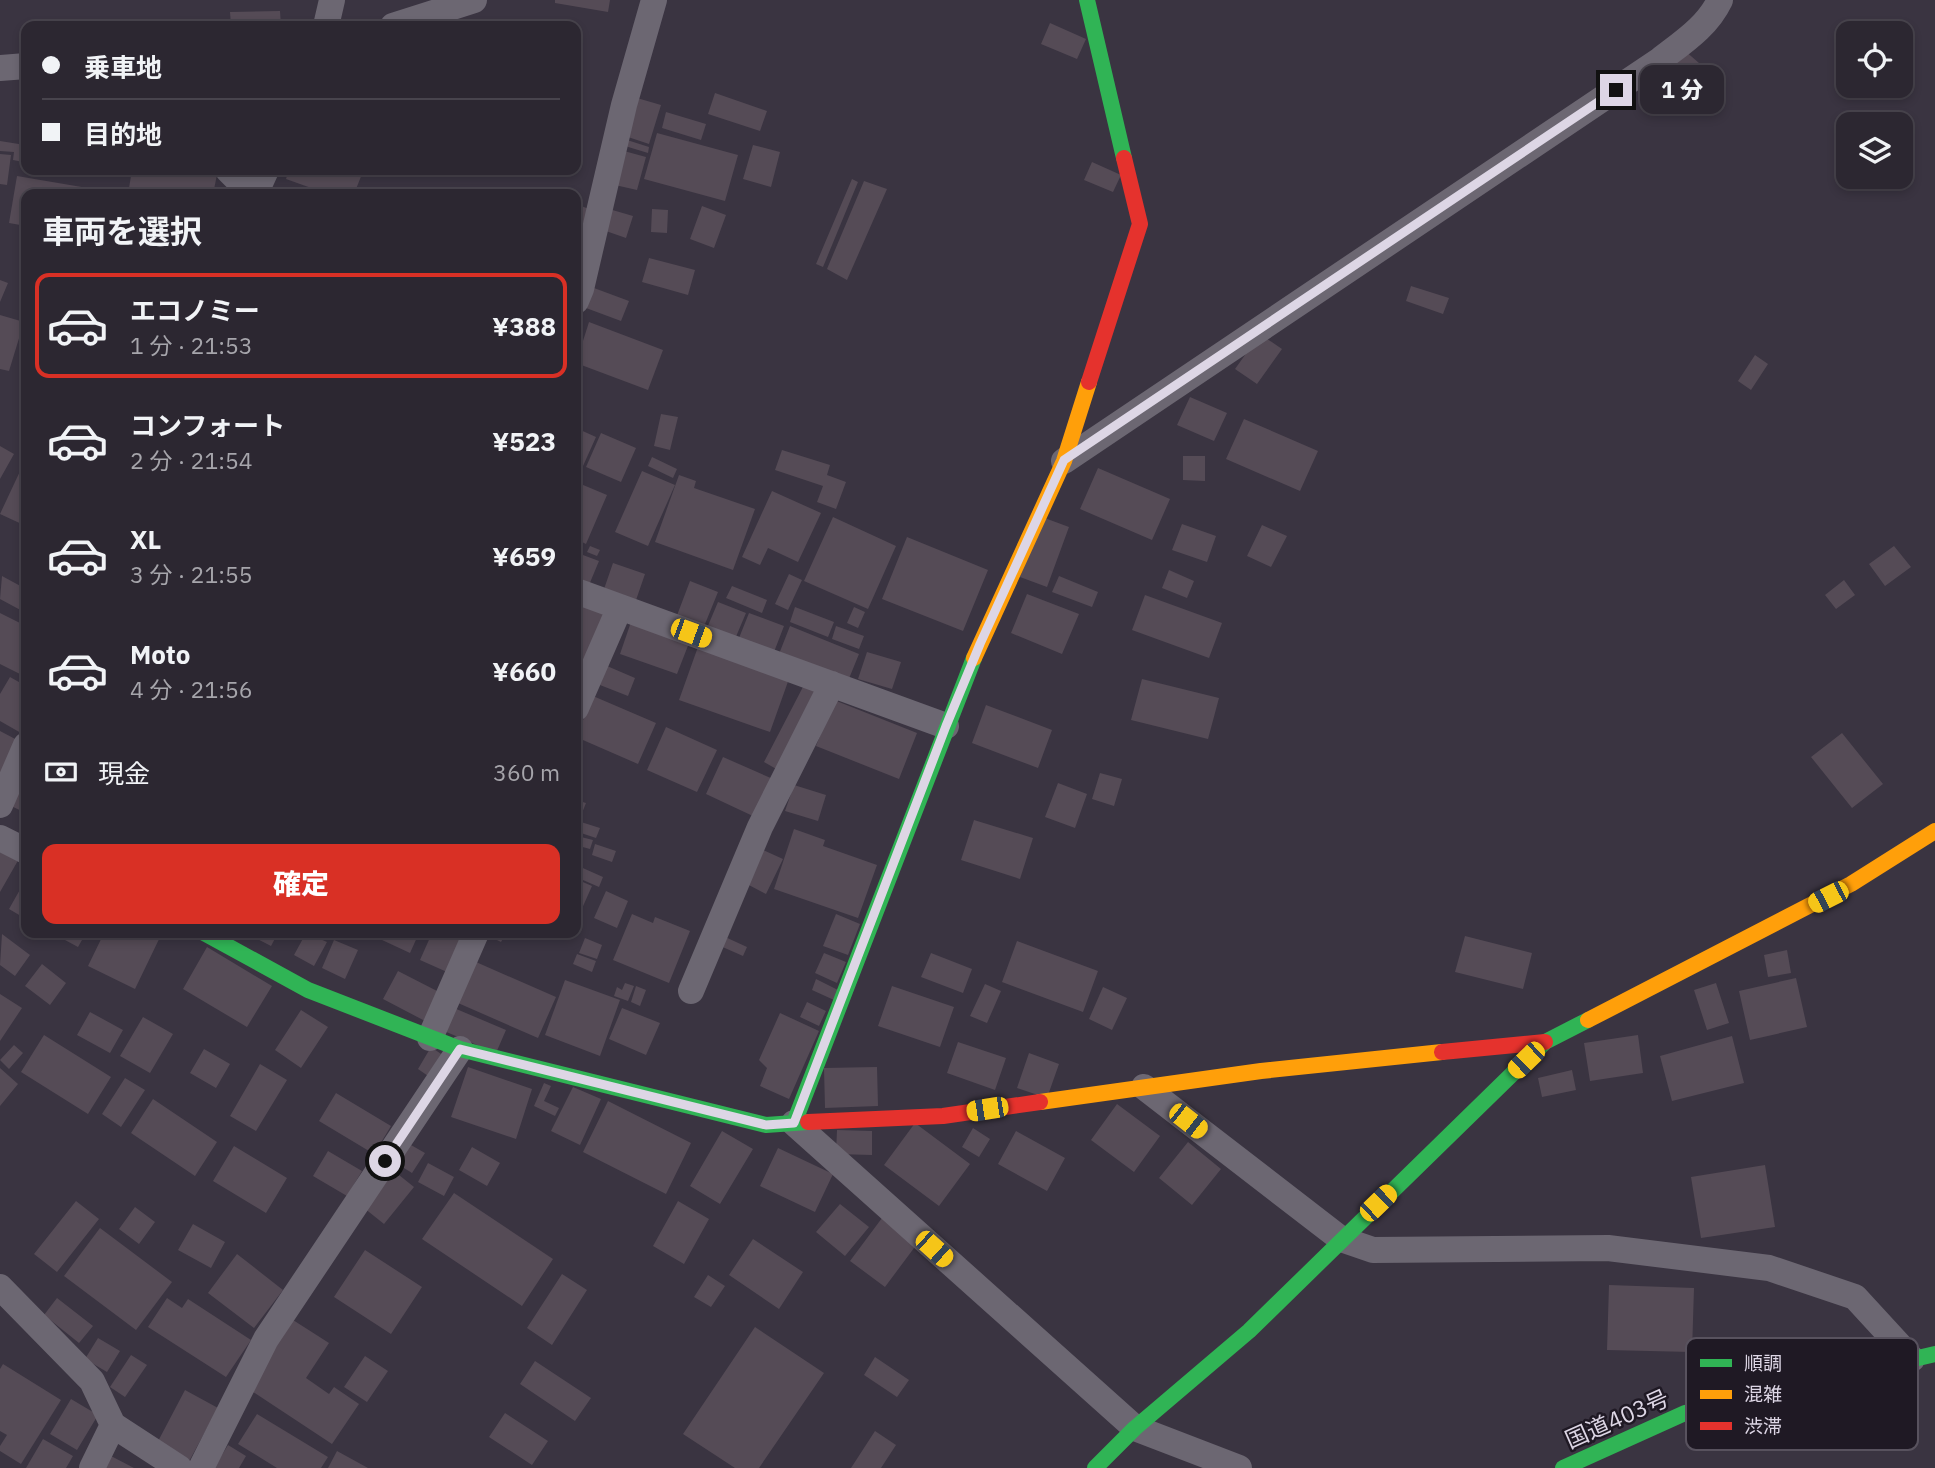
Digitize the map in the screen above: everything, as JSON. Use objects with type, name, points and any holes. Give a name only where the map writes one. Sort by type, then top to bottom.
[{"type":"main road","points":[[794,1123],[946,726],[980,644],[1064,460],[1140,224],[1087,0]]},
{"type":"main road","points":[[1095,1468],[1135,1429],[1249,1331],[1545,1042],[1851,884],[1935,831]]},
{"type":"main road","points":[[213,938],[309,990],[460,1049],[766,1125],[943,1116],[1261,1071],[1545,1042]]},
{"type":"main road","name":"国道403号","points":[[1563,1468],[1686,1413]]},
{"type":"street","points":[[327,21],[332,0]]},
{"type":"street","points":[[409,21],[474,0]]},
{"type":"street","points":[[581,289],[624,105],[654,0]]},
{"type":"street","points":[[1064,460],[1660,60],[1712,16],[1720,0]]},
{"type":"street","points":[[0,68],[21,66]]},
{"type":"street","points":[[233,175],[248,189]]},
{"type":"street","points":[[581,593],[946,726]]},
{"type":"street","points":[[581,697],[620,607]]},
{"type":"street","points":[[691,991],[760,827],[832,684]]},
{"type":"street","points":[[0,805],[21,757]]},
{"type":"street","points":[[0,838],[21,848]]},
{"type":"street","points":[[430,1038],[474,938]]},
{"type":"street","points":[[201,1468],[266,1339],[460,1049]]},
{"type":"street","points":[[1144,1087],[1341,1239],[1373,1250],[1608,1248],[1769,1268],[1855,1297],[1903,1338]]},
{"type":"street","points":[[794,1123],[1135,1429],[1238,1468]]},
{"type":"street","points":[[0,1287],[92,1381],[113,1425],[178,1468]]},
{"type":"street","points":[[92,1468],[113,1425]]},
{"type":"building","points":[[555,0],[610,0],[608,12],[555,3]]},
{"type":"building","points":[[280,11],[281,21],[231,21],[230,12]]},
{"type":"building","points":[[1050,23],[1086,39],[1077,59],[1041,44]]},
{"type":"building","points":[[1684,50],[1699,63],[1688,75],[1673,62]]},
{"type":"building","points":[[715,93],[767,111],[760,131],[708,114]]},
{"type":"building","points":[[637,98],[661,105],[649,144],[625,136]]},
{"type":"building","points":[[666,112],[706,124],[701,140],[662,128]]},
{"type":"building","points":[[657,133],[738,155],[725,201],[644,179]]},
{"type":"building","points":[[627,140],[649,147],[648,153],[625,146]]},
{"type":"building","points":[[0,141],[21,144],[21,162],[13,160],[14,152],[0,151]]},
{"type":"building","points":[[753,145],[780,152],[771,187],[743,179]]},
{"type":"building","points":[[624,151],[646,157],[637,190],[615,185]]},
{"type":"building","points":[[0,154],[11,155],[7,185],[0,184]]},
{"type":"building","points":[[1092,162],[1121,175],[1113,192],[1084,180]]},
{"type":"building","points":[[131,175],[217,175],[214,189],[129,189]]},
{"type":"building","points":[[287,175],[362,175],[356,189],[314,189],[286,179]]},
{"type":"building","points":[[17,176],[93,189],[21,189],[21,225],[9,223]]},
{"type":"building","points":[[852,179],[858,182],[823,267],[816,264]]},
{"type":"building","points":[[864,181],[887,189],[847,280],[827,269]]},
{"type":"building","points":[[581,206],[589,209],[581,229]]},
{"type":"building","points":[[702,206],[726,215],[714,248],[690,239]]},
{"type":"building","points":[[609,209],[633,216],[626,238],[603,230]]},
{"type":"building","points":[[652,209],[668,210],[667,233],[651,232]]},
{"type":"building","points":[[649,258],[695,270],[688,295],[642,282]]},
{"type":"building","points":[[0,280],[8,283],[0,302]]},
{"type":"building","points":[[1411,286],[1449,298],[1443,314],[1406,301]]},
{"type":"building","points":[[594,288],[629,301],[621,321],[586,308]]},
{"type":"building","points":[[0,315],[21,321],[21,332],[9,371],[0,369]]},
{"type":"building","points":[[589,322],[663,350],[648,390],[581,365],[581,347]]},
{"type":"building","points":[[1260,334],[1282,349],[1257,384],[1235,369]]},
{"type":"building","points":[[1755,355],[1768,364],[1751,390],[1738,381]]},
{"type":"building","points":[[1190,397],[1227,413],[1214,441],[1177,425]]},
{"type":"building","points":[[661,414],[678,417],[670,450],[654,446]]},
{"type":"building","points":[[1244,419],[1318,451],[1300,491],[1226,459]]},
{"type":"building","points":[[581,430],[596,437],[583,466],[581,465]]},
{"type":"building","points":[[601,433],[636,448],[621,482],[586,467]]},
{"type":"building","points":[[0,446],[14,454],[0,479]]},
{"type":"building","points":[[782,450],[830,465],[827,475],[846,482],[836,509],[817,502],[823,486],[775,470]]},
{"type":"building","points":[[1183,456],[1205,456],[1205,481],[1183,480]]},
{"type":"building","points":[[652,457],[677,469],[673,478],[648,466]]},
{"type":"building","points":[[1098,468],[1170,499],[1152,540],[1080,509]]},
{"type":"building","points":[[21,469],[21,524],[0,514]]},
{"type":"building","points":[[642,471],[675,485],[648,546],[615,532]]},
{"type":"building","points":[[679,475],[696,481],[694,488],[755,509],[733,570],[655,542]]},
{"type":"building","points":[[581,484],[607,495],[586,544],[581,542]]},
{"type":"building","points":[[772,491],[821,513],[798,562],[768,548],[760,565],[742,557]]},
{"type":"building","points":[[833,517],[896,546],[868,609],[804,581]]},
{"type":"building","points":[[1042,517],[1069,527],[1047,587],[1020,577]]},
{"type":"building","points":[[1182,524],[1216,536],[1207,562],[1172,550]]},
{"type":"building","points":[[1262,525],[1287,536],[1271,567],[1247,556]]},
{"type":"building","points":[[907,537],[988,570],[963,631],[882,599]]},
{"type":"building","points":[[590,546],[600,550],[597,556],[587,552]]},
{"type":"building","points":[[1894,546],[1911,567],[1885,586],[1869,564]]},
{"type":"building","points":[[583,555],[599,561],[589,585],[581,582]]},
{"type":"building","points":[[613,563],[645,574],[635,603],[603,592]]},
{"type":"building","points":[[1169,570],[1194,581],[1187,598],[1162,588]]},
{"type":"building","points":[[789,574],[802,580],[788,610],[775,604]]},
{"type":"building","points":[[2,576],[21,586],[21,610],[0,599]]},
{"type":"building","points":[[1059,576],[1098,592],[1092,607],[1052,592]]},
{"type":"building","points":[[1844,580],[1855,595],[1836,609],[1825,595]]},
{"type":"building","points":[[690,581],[718,592],[703,629],[676,618]]},
{"type":"building","points":[[732,586],[767,600],[762,613],[726,598]]},
{"type":"building","points":[[1027,594],[1079,614],[1062,654],[1011,633]]},
{"type":"building","points":[[1145,595],[1222,623],[1209,658],[1132,630]]},
{"type":"building","points":[[581,601],[609,613],[586,665],[581,663]]},
{"type":"building","points":[[718,602],[746,613],[735,639],[707,628]]},
{"type":"building","points":[[795,607],[834,622],[828,637],[790,622]]},
{"type":"building","points":[[854,607],[865,612],[858,628],[847,623]]},
{"type":"building","points":[[0,613],[21,624],[21,674],[0,664]]},
{"type":"building","points":[[749,613],[784,626],[774,652],[739,638]]},
{"type":"building","points":[[631,622],[689,643],[677,674],[620,654]]},
{"type":"building","points":[[790,626],[859,654],[848,681],[779,654]]},
{"type":"building","points":[[836,626],[864,636],[859,649],[832,639]]},
{"type":"building","points":[[699,644],[790,676],[770,732],[679,700]]},
{"type":"building","points":[[867,652],[901,662],[892,689],[858,679]]},
{"type":"building","points":[[607,666],[635,678],[628,696],[600,685]]},
{"type":"building","points":[[10,677],[21,683],[21,733],[0,721],[0,694]]},
{"type":"building","points":[[1142,679],[1219,698],[1208,739],[1131,720]]},
{"type":"building","points":[[805,683],[819,690],[778,770],[764,762]]},
{"type":"building","points":[[593,696],[656,723],[638,764],[581,739],[581,725]]},
{"type":"building","points":[[834,700],[917,733],[899,779],[816,746]]},
{"type":"building","points":[[986,705],[1052,730],[1038,768],[972,743]]},
{"type":"building","points":[[666,727],[717,750],[697,792],[647,770]]},
{"type":"building","points":[[0,731],[21,742],[0,779]]},
{"type":"building","points":[[1842,733],[1883,784],[1852,808],[1811,757]]},
{"type":"building","points":[[723,757],[773,779],[755,817],[706,794]]},
{"type":"building","points":[[1100,773],[1122,779],[1114,806],[1092,799]]},
{"type":"building","points":[[1058,783],[1087,794],[1075,828],[1045,817]]},
{"type":"building","points":[[794,785],[826,795],[818,821],[785,811]]},
{"type":"building","points":[[21,787],[21,811],[11,806]]},
{"type":"building","points":[[581,802],[586,803],[581,816]]},
{"type":"building","points":[[974,820],[1033,838],[1020,879],[961,860]]},
{"type":"building","points":[[581,822],[600,828],[596,838],[581,833]]},
{"type":"building","points":[[794,829],[825,840],[823,846],[877,865],[858,918],[774,889]]},
{"type":"building","points":[[581,837],[593,840],[590,849],[581,847]]},
{"type":"building","points":[[595,844],[616,851],[612,862],[592,855]]},
{"type":"building","points":[[0,846],[20,857],[0,892]]},
{"type":"building","points":[[761,849],[783,859],[766,894],[745,883]]},
{"type":"building","points":[[581,867],[603,877],[599,887],[581,879]]},
{"type":"building","points":[[581,881],[592,886],[581,911]]},
{"type":"building","points":[[21,888],[21,916],[9,909]]},
{"type":"building","points":[[606,891],[628,901],[617,928],[594,918]]},
{"type":"building","points":[[632,914],[653,923],[655,917],[690,931],[669,983],[613,960]]},
{"type":"building","points":[[836,914],[860,924],[848,955],[823,946]]},
{"type":"building","points":[[2,934],[30,955],[15,976],[0,965]]},
{"type":"building","points":[[723,936],[747,947],[743,956],[718,945]]},
{"type":"building","points":[[1465,936],[1532,953],[1523,989],[1455,972]]},
{"type":"building","points":[[61,938],[83,938],[78,947]]},
{"type":"building","points":[[102,938],[160,938],[135,989],[88,966]]},
{"type":"building","points":[[256,938],[275,938],[271,946]]},
{"type":"building","points":[[303,938],[318,938],[327,942],[314,966],[294,955]]},
{"type":"building","points":[[378,938],[417,938],[410,953]]},
{"type":"building","points":[[430,938],[463,938],[447,972],[420,960]]},
{"type":"building","points":[[585,938],[602,945],[597,959],[579,953]]},
{"type":"building","points":[[334,940],[358,950],[345,979],[322,968]]},
{"type":"building","points":[[1017,941],[1098,971],[1083,1012],[1002,982]]},
{"type":"building","points":[[207,947],[272,986],[247,1027],[183,989]]},
{"type":"building","points":[[1787,950],[1791,973],[1768,977],[1764,955]]},
{"type":"building","points":[[824,953],[846,962],[837,983],[815,973]]},
{"type":"building","points":[[931,953],[972,969],[963,993],[921,977]]},
{"type":"building","points":[[577,954],[596,961],[592,972],[573,964]]},
{"type":"building","points":[[476,962],[556,997],[538,1038],[458,1003]]},
{"type":"building","points":[[42,964],[66,983],[50,1005],[25,986]]},
{"type":"building","points":[[398,971],[439,992],[425,1021],[383,999]]},
{"type":"building","points":[[1796,978],[1807,1027],[1750,1040],[1739,991]]},
{"type":"building","points":[[816,979],[838,990],[834,1000],[812,990]]},
{"type":"building","points":[[565,980],[620,1000],[600,1056],[545,1035]]},
{"type":"building","points":[[625,983],[634,986],[628,1001],[614,996],[617,987],[622,990]]},
{"type":"building","points":[[1716,983],[1729,1023],[1707,1030],[1694,990]]},
{"type":"building","points":[[985,984],[1001,991],[987,1023],[970,1016]]},
{"type":"building","points":[[636,986],[646,990],[640,1006],[631,1002]]},
{"type":"building","points":[[892,986],[954,1007],[940,1047],[878,1026]]},
{"type":"building","points":[[1103,987],[1127,998],[1112,1030],[1089,1019]]},
{"type":"building","points":[[0,994],[22,1008],[0,1041]]},
{"type":"building","points":[[807,1002],[826,1011],[819,1026],[800,1017]]},
{"type":"building","points":[[454,1008],[506,1030],[496,1053],[444,1031]]},
{"type":"building","points":[[622,1008],[660,1023],[646,1055],[609,1039]]},
{"type":"building","points":[[301,1010],[328,1027],[301,1068],[275,1050]]},
{"type":"building","points":[[90,1012],[123,1030],[110,1053],[77,1035]]},
{"type":"building","points":[[780,1013],[819,1031],[789,1099],[760,1086],[767,1068],[759,1060]]},
{"type":"building","points":[[143,1017],[173,1034],[150,1073],[120,1056]]},
{"type":"building","points":[[44,1035],[111,1077],[88,1114],[21,1072]]},
{"type":"building","points":[[1638,1035],[1643,1073],[1590,1081],[1584,1043]]},
{"type":"building","points":[[1732,1036],[1744,1083],[1672,1101],[1660,1056]]},
{"type":"building","points":[[958,1042],[1006,1058],[995,1090],[947,1073]]},
{"type":"building","points":[[14,1045],[23,1053],[9,1069],[0,1060]]},
{"type":"building","points":[[431,1047],[444,1056],[431,1078],[418,1069]]},
{"type":"building","points":[[204,1049],[230,1064],[216,1088],[190,1073]]},
{"type":"building","points":[[1029,1053],[1059,1064],[1047,1098],[1017,1088]]},
{"type":"building","points":[[260,1064],[287,1080],[256,1131],[230,1116]]},
{"type":"building","points":[[468,1067],[532,1089],[516,1139],[451,1117]]},
{"type":"building","points":[[877,1067],[878,1106],[825,1108],[824,1068]]},
{"type":"building","points":[[0,1068],[18,1084],[0,1106]]},
{"type":"building","points":[[1572,1070],[1576,1090],[1542,1097],[1538,1078]]},
{"type":"building","points":[[125,1078],[145,1090],[121,1127],[102,1114]]},
{"type":"building","points":[[544,1083],[551,1086],[544,1101],[559,1108],[555,1116],[534,1106]]},
{"type":"building","points":[[573,1087],[601,1099],[580,1145],[551,1131]]},
{"type":"building","points":[[336,1093],[391,1126],[374,1154],[319,1121]]},
{"type":"building","points":[[153,1099],[217,1142],[195,1176],[131,1133]]},
{"type":"building","points":[[608,1101],[691,1143],[666,1194],[583,1152]]},
{"type":"building","points":[[1117,1104],[1160,1136],[1134,1172],[1091,1140]]},
{"type":"building","points":[[915,1123],[970,1164],[939,1206],[884,1165]]},
{"type":"building","points":[[973,1128],[990,1139],[979,1157],[962,1147]]},
{"type":"building","points":[[837,1130],[872,1131],[872,1155],[836,1154]]},
{"type":"building","points":[[722,1131],[753,1149],[720,1204],[690,1186]]},
{"type":"building","points":[[1016,1131],[1065,1158],[1047,1191],[998,1164]]},
{"type":"building","points":[[404,1141],[425,1153],[412,1173],[391,1160]]},
{"type":"building","points":[[1188,1142],[1221,1169],[1192,1205],[1159,1178]]},
{"type":"building","points":[[234,1146],[287,1178],[266,1213],[213,1181]]},
{"type":"building","points":[[472,1147],[500,1163],[487,1186],[459,1170]]},
{"type":"building","points":[[778,1148],[833,1174],[815,1212],[760,1186]]},
{"type":"building","points":[[328,1151],[362,1171],[347,1196],[313,1176]]},
{"type":"building","points":[[428,1163],[454,1177],[444,1196],[418,1182]]},
{"type":"building","points":[[1765,1165],[1775,1227],[1701,1238],[1691,1177]]},
{"type":"building","points":[[394,1171],[414,1187],[384,1224],[364,1208]]},
{"type":"building","points":[[454,1193],[553,1259],[522,1306],[422,1239]]},
{"type":"building","points":[[76,1201],[99,1219],[57,1272],[34,1254]]},
{"type":"building","points":[[678,1201],[709,1219],[684,1264],[653,1246]]},
{"type":"building","points":[[840,1204],[869,1227],[845,1256],[816,1232]]},
{"type":"building","points":[[135,1207],[155,1222],[139,1244],[119,1229]]},
{"type":"building","points":[[882,1218],[917,1244],[885,1287],[850,1261]]},
{"type":"building","points":[[193,1224],[225,1242],[211,1268],[178,1250]]},
{"type":"building","points":[[100,1228],[172,1282],[136,1330],[64,1276]]},
{"type":"building","points":[[753,1239],[803,1272],[779,1309],[729,1275]]},
{"type":"building","points":[[365,1250],[422,1287],[391,1334],[334,1297]]},
{"type":"building","points":[[237,1254],[283,1290],[254,1328],[208,1293]]},
{"type":"building","points":[[562,1274],[587,1290],[552,1345],[527,1328]]},
{"type":"building","points":[[708,1275],[725,1286],[711,1307],[694,1297]]},
{"type":"building","points":[[1609,1285],[1694,1288],[1692,1338],[1686,1338],[1686,1352],[1607,1350]]},
{"type":"building","points":[[57,1298],[93,1326],[79,1343],[44,1315]]},
{"type":"building","points":[[167,1298],[182,1308],[188,1299],[251,1340],[226,1377],[148,1327]]},
{"type":"building","points":[[293,1320],[329,1343],[306,1378],[329,1394],[334,1387],[359,1404],[332,1444],[247,1388]]},
{"type":"building","points":[[755,1327],[824,1373],[759,1468],[735,1468],[683,1434]]},
{"type":"building","points":[[98,1338],[120,1351],[107,1372],[85,1359]]},
{"type":"building","points":[[131,1355],[147,1365],[125,1397],[110,1387]]},
{"type":"building","points":[[365,1356],[388,1371],[367,1402],[344,1387]]},
{"type":"building","points":[[875,1357],[909,1380],[897,1397],[864,1375]]},
{"type":"building","points":[[535,1361],[591,1398],[575,1421],[520,1384]]},
{"type":"building","points":[[3,1364],[61,1400],[21,1464],[0,1451],[7,1435],[0,1431],[0,1369]]},
{"type":"building","points":[[185,1390],[218,1408],[187,1465],[155,1447]]},
{"type":"building","points":[[71,1399],[98,1415],[77,1450],[50,1434]]},
{"type":"building","points":[[505,1413],[548,1441],[532,1465],[489,1437]]},
{"type":"building","points":[[257,1414],[328,1457],[321,1468],[277,1468],[238,1444]]},
{"type":"building","points":[[875,1431],[896,1445],[881,1468],[851,1468]]},
{"type":"building","points":[[43,1439],[73,1456],[66,1468],[26,1468]]},
{"type":"building","points":[[228,1445],[246,1456],[239,1468],[214,1468]]},
{"type":"building","points":[[337,1451],[368,1468],[328,1468]]},
{"type":"building","points":[[111,1456],[134,1468],[105,1468]]},
{"type":"traffic: fast","points":[[1087,0],[1124,158]]},
{"type":"traffic: fast","points":[[794,1123],[974,658]]},
{"type":"traffic: fast","points":[[213,938],[308,990],[460,1049],[766,1125],[808,1122]]},
{"type":"traffic: fast","points":[[1095,1468],[1135,1428],[1249,1331],[1545,1042],[1588,1020]]},
{"type":"traffic: fast","points":[[1918,1358],[1935,1354]]},
{"type":"traffic: fast","points":[[1563,1468],[1686,1413]]},
{"type":"traffic: slow","points":[[974,658],[1064,461],[1089,382]]},
{"type":"traffic: slow","points":[[1588,1020],[1851,884],[1935,831]]},
{"type":"traffic: slow","points":[[1040,1102],[1261,1071],[1442,1052]]},
{"type":"traffic: jam","points":[[1089,382],[1140,224],[1124,158]]},
{"type":"traffic: jam","points":[[1442,1052],[1545,1042]]},
{"type":"traffic: jam","points":[[808,1122],[943,1116],[1040,1102]]},
{"type":"route","points":[[385,1161],[460,1049],[766,1125],[794,1123],[946,726],[980,644],[1064,460],[1616,90]]}]
